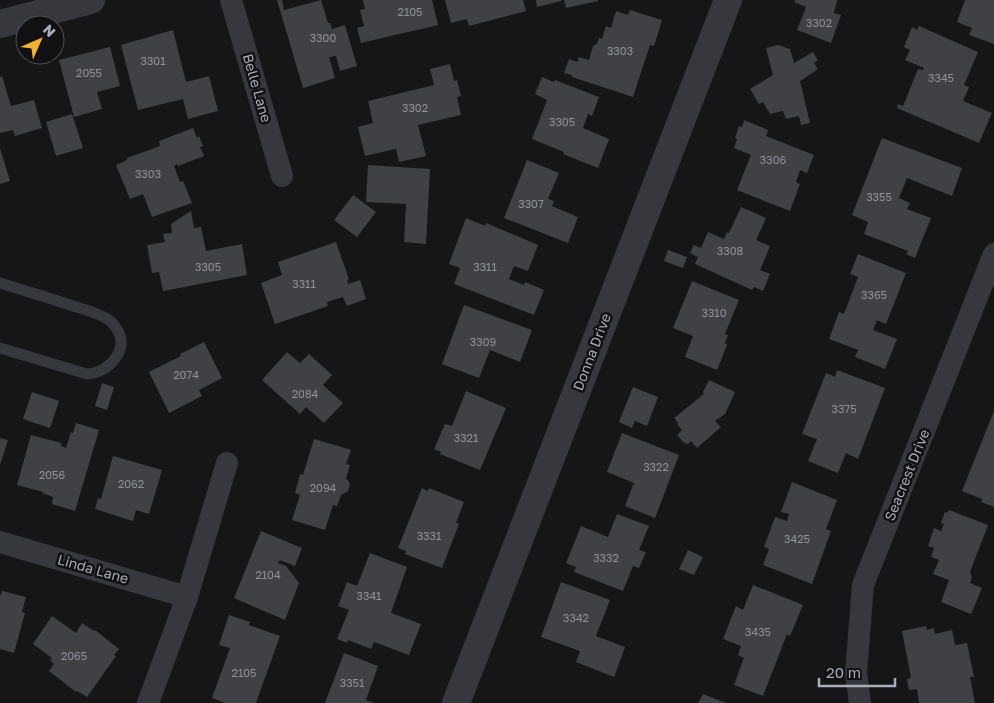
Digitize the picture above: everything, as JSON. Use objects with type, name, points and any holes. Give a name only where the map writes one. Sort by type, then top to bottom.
[{"type":"street","points":[[0,24],[90,0]]},
{"type":"street","name":"Belle Lane","points":[[231,0],[282,176]]},
{"type":"street","name":"Donna Drive","points":[[456,703],[728,0]]},
{"type":"street","name":"Seacrest Drive","points":[[860,703],[856,672],[863,585],[994,254]]},
{"type":"street","points":[[148,703],[187,597],[227,463]]},
{"type":"street","name":"Linda Lane","points":[[0,542],[187,597]]},
{"type":"lane","points":[[0,282],[108,319],[117,328],[121,340],[120,350],[114,360],[97,373],[88,374],[0,348]]},
{"type":"building","points":[[277,0],[282,0],[284,10],[321,0],[328,23],[330,23],[332,29],[345,25],[357,66],[340,71],[336,56],[329,57],[335,78],[303,88]]},
{"type":"building","points":[[363,0],[432,0],[438,25],[361,43],[357,28],[364,26],[360,10],[365,9]]},
{"type":"building","points":[[445,0],[523,0],[526,11],[469,26],[467,19],[451,23]]},
{"type":"building","points":[[536,0],[561,0],[561,1],[537,7]]},
{"type":"building","points":[[564,0],[598,0],[598,1],[566,8]]},
{"type":"building","points":[[795,0],[837,0],[834,13],[841,15],[831,43],[797,30],[806,7],[794,2]]},
{"type":"building","points":[[965,0],[994,0],[994,44],[969,35],[972,28],[957,22]]},
{"type":"building","points":[[630,10],[662,20],[654,46],[650,45],[633,97],[564,73],[569,59],[577,62],[579,57],[589,60],[593,46],[597,44],[599,38],[602,39],[606,26],[611,28],[616,11],[628,15]]},
{"type":"building","points":[[919,26],[978,52],[964,85],[969,87],[963,101],[992,113],[979,143],[897,108],[898,104],[903,106],[918,69],[923,70],[924,68],[905,60],[910,50],[904,47],[912,27],[917,30]]},
{"type":"building","points":[[173,30],[186,82],[209,76],[218,111],[188,119],[183,99],[138,110],[121,45]]},
{"type":"building","points":[[778,45],[790,49],[794,63],[813,52],[818,60],[814,63],[818,69],[800,81],[810,123],[801,125],[799,116],[786,119],[783,111],[770,114],[763,102],[759,104],[750,89],[773,75],[766,48]]},
{"type":"building","points":[[110,47],[120,86],[97,92],[102,109],[74,117],[60,65],[65,65],[65,58]]},
{"type":"building","points":[[450,64],[454,81],[457,80],[461,96],[457,97],[461,115],[418,125],[426,156],[399,162],[396,149],[365,156],[358,127],[373,123],[368,101],[434,85],[430,69]]},
{"type":"building","points":[[2,76],[11,106],[34,100],[42,128],[15,136],[13,130],[0,133],[0,77]]},
{"type":"building","points":[[542,77],[599,97],[592,116],[588,114],[583,128],[609,139],[598,168],[532,139],[547,100],[535,94]]},
{"type":"building","points":[[72,114],[83,148],[56,156],[46,122]]},
{"type":"building","points":[[744,120],[768,130],[766,136],[814,155],[807,173],[800,170],[796,182],[800,184],[790,211],[737,190],[751,155],[734,148],[739,126],[742,127]]},
{"type":"building","points":[[193,128],[203,146],[200,147],[204,156],[174,166],[180,182],[183,181],[192,203],[152,217],[143,194],[130,199],[116,165],[127,160],[127,158],[160,146],[159,141]]},
{"type":"building","points":[[882,138],[962,168],[952,196],[907,178],[899,198],[910,203],[907,209],[931,218],[915,258],[906,254],[908,251],[864,234],[868,222],[852,215]]},
{"type":"building","points":[[0,148],[10,181],[0,184]]},
{"type":"building","points":[[527,160],[559,173],[548,199],[554,201],[552,206],[578,217],[568,243],[504,218]]},
{"type":"building","points":[[368,165],[430,169],[426,244],[404,242],[406,204],[366,202]]},
{"type":"building","points":[[353,195],[376,212],[357,237],[334,220]]},
{"type":"building","points":[[741,207],[766,218],[756,240],[770,246],[760,270],[770,274],[763,291],[754,287],[752,290],[695,264],[698,257],[690,253],[694,245],[701,248],[708,232],[724,239],[727,232],[729,233]]},
{"type":"building","points":[[191,211],[194,228],[201,227],[206,251],[242,244],[247,275],[163,291],[159,272],[152,273],[147,245],[165,242],[163,234],[172,233],[171,224]]},
{"type":"building","points":[[466,218],[485,226],[486,223],[538,245],[528,271],[514,266],[509,279],[524,285],[525,282],[544,290],[534,315],[454,284],[460,268],[449,264]]},
{"type":"building","points":[[336,242],[349,279],[347,280],[348,284],[360,280],[366,299],[347,306],[343,297],[327,302],[328,306],[275,324],[261,283],[282,275],[278,262]]},
{"type":"building","points":[[668,250],[687,257],[683,268],[664,261]]},
{"type":"building","points":[[858,254],[906,273],[886,324],[877,320],[873,330],[897,339],[885,369],[855,357],[858,350],[829,339],[839,312],[844,314],[858,277],[850,274]]},
{"type":"building","points":[[692,281],[739,300],[725,334],[728,335],[725,343],[727,345],[717,370],[685,357],[693,336],[673,328]]},
{"type":"building","points":[[464,305],[532,330],[520,362],[490,350],[479,378],[442,364]]},
{"type":"building","points":[[204,342],[222,378],[199,390],[202,396],[169,413],[149,372]]},
{"type":"building","points":[[287,352],[300,363],[309,354],[332,375],[323,385],[343,403],[324,423],[306,407],[300,414],[262,380]]},
{"type":"building","points":[[837,370],[885,388],[858,459],[846,453],[838,473],[808,461],[817,439],[802,434],[826,373],[835,377]]},
{"type":"building","points":[[709,380],[735,392],[725,414],[715,421],[721,427],[697,448],[691,441],[688,444],[684,443],[677,435],[682,430],[674,418],[704,394],[703,392]]},
{"type":"building","points":[[102,383],[114,387],[107,410],[95,406]]},
{"type":"building","points":[[633,387],[658,397],[647,426],[635,421],[632,428],[619,422]]},
{"type":"building","points":[[466,391],[506,408],[480,470],[440,454],[441,452],[434,449],[445,424],[452,426]]},
{"type":"building","points":[[32,392],[59,401],[50,428],[23,419]]},
{"type":"building","points":[[994,411],[994,507],[981,502],[982,499],[962,491]]},
{"type":"building","points":[[76,423],[99,430],[75,511],[52,504],[53,497],[43,492],[17,485],[31,435],[61,443],[61,446],[66,448]]},
{"type":"building","points":[[622,433],[679,455],[655,518],[625,506],[634,483],[607,472]]},
{"type":"building","points":[[0,438],[8,440],[0,465]]},
{"type":"building","points":[[314,439],[351,450],[346,464],[350,465],[346,478],[350,484],[348,491],[341,495],[337,506],[333,505],[325,530],[292,520],[300,495],[295,493],[300,474],[303,475]]},
{"type":"building","points":[[113,456],[162,470],[149,514],[136,510],[133,521],[95,509],[98,498],[101,499]]},
{"type":"building","points":[[792,482],[837,500],[826,529],[831,531],[812,584],[763,565],[769,549],[764,547],[775,517],[787,521],[789,514],[781,512]]},
{"type":"building","points":[[422,488],[428,491],[429,488],[464,502],[456,523],[459,524],[442,568],[405,554],[406,551],[398,548]]},
{"type":"building","points":[[949,510],[988,525],[970,572],[972,577],[970,583],[982,588],[971,614],[941,602],[949,580],[933,574],[939,560],[931,557],[934,548],[928,546],[934,528],[941,531],[944,524],[941,523],[945,512],[947,513]]},
{"type":"building","points":[[617,514],[649,526],[639,550],[646,552],[639,568],[633,566],[623,591],[574,572],[576,567],[566,563],[581,526],[608,537]]},
{"type":"building","points":[[261,531],[302,548],[295,566],[280,560],[278,563],[286,566],[299,583],[285,620],[234,598]]},
{"type":"building","points":[[688,550],[703,557],[694,575],[679,569]]},
{"type":"building","points":[[370,553],[407,567],[391,613],[421,624],[409,655],[374,642],[371,649],[348,640],[347,643],[337,639],[349,610],[338,606],[347,582],[357,586]]},
{"type":"building","points":[[561,582],[610,600],[596,636],[625,647],[614,677],[576,662],[580,651],[541,637]]},
{"type":"building","points":[[753,585],[803,605],[790,636],[787,634],[763,696],[734,685],[744,658],[738,655],[741,646],[723,639],[736,606],[743,610]]},
{"type":"building","points":[[2,591],[26,597],[22,612],[25,613],[14,653],[0,649],[0,596]]},
{"type":"building","points":[[229,615],[250,622],[249,625],[280,636],[256,703],[225,703],[212,698],[230,648],[219,645]]},
{"type":"building","points":[[52,616],[76,633],[82,623],[95,630],[119,649],[87,697],[76,692],[49,671],[54,664],[50,660],[52,658],[33,644]]},
{"type":"building","points":[[926,626],[927,630],[934,628],[935,634],[952,630],[955,645],[967,643],[974,677],[970,677],[975,703],[919,703],[917,689],[909,690],[907,679],[911,678],[902,631]]},
{"type":"building","points":[[344,653],[378,666],[366,700],[374,703],[325,703]]},
{"type":"building","points":[[703,694],[726,703],[698,703]]}]
